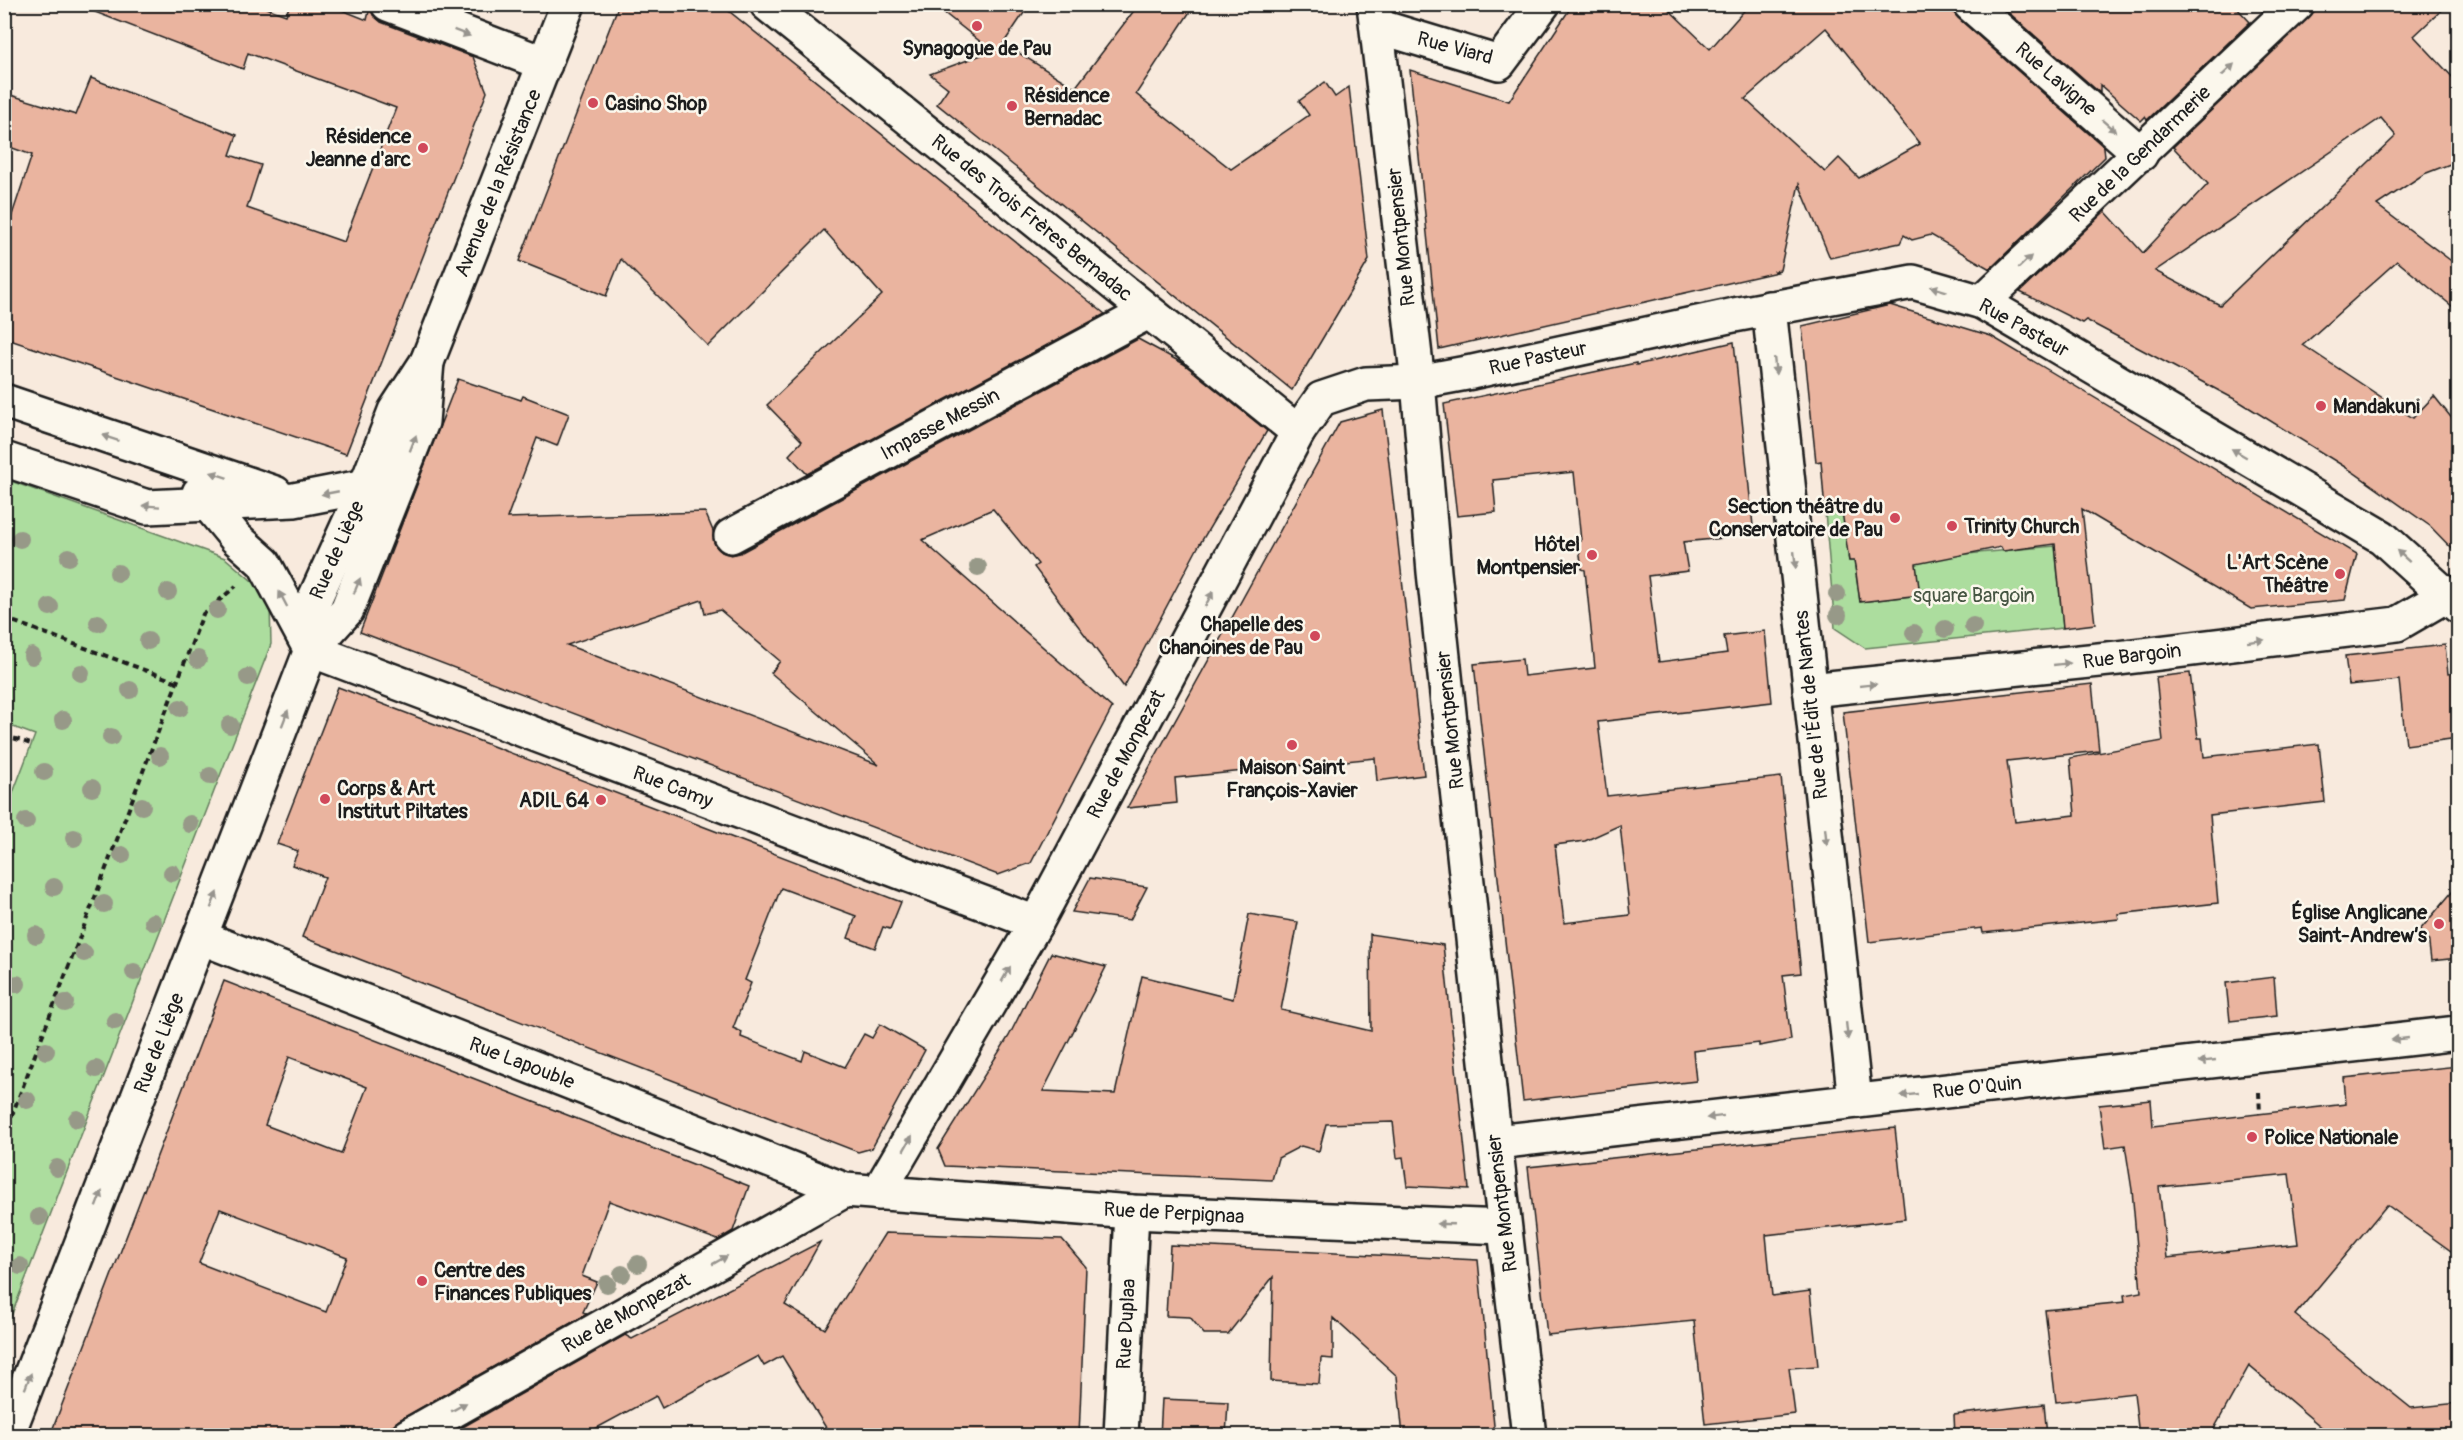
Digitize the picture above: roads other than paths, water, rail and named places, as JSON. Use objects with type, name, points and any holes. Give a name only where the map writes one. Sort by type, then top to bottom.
[{"type":"street","points":[[387,4],[545,64]]},
{"type":"street","name":"Avenue de la Résistance","points":[[379,492],[422,422],[427,362],[568,4]]},
{"type":"street","name":"Rue des Trois Frères Bernadac","points":[[767,4],[1298,432]]},
{"type":"street","name":"Rue Viard","points":[[1375,15],[1499,63],[1543,4]]},
{"type":"street","name":"Rue Lavigne","points":[[1970,4],[2141,154]]},
{"type":"street","name":"Rue de la Gendarmerie","points":[[1982,302],[2297,4]]},
{"type":"street","name":"Rue Montpensier","points":[[1375,15],[1418,382],[1434,572],[1528,1436]]},
{"type":"street","name":"Rue Pasteur","points":[[1418,382],[1769,308],[1913,282],[1982,302],[2382,537],[2453,601]]},
{"type":"street","name":"Rue de l'Édit de Nantes","points":[[1769,308],[1856,1101]]},
{"type":"street","name":"Impasse Messin","points":[[731,536],[1148,312]]},
{"type":"street","name":"Rue de Monpezat","points":[[878,1193],[1036,923],[1298,432],[1321,399],[1366,384],[1418,382]]},
{"type":"street","points":[[4,401],[294,500]]},
{"type":"street","points":[[165,457],[209,504],[236,538],[264,563],[311,650]]},
{"type":"street","points":[[4,459],[147,507],[294,500],[379,492]]},
{"type":"street","name":"Rue de Liège","points":[[7,1436],[311,650],[347,610],[379,492]]},
{"type":"street","name":"Rue Bargoin","points":[[1810,690],[2106,660],[2397,624],[2453,601]]},
{"type":"street","name":"Rue Camy","points":[[311,650],[1036,923]]},
{"type":"street","name":"Rue Lapouble","points":[[200,937],[845,1190]]},
{"type":"street","name":"Rue O'Quin","points":[[1496,1142],[2458,1033]]},
{"type":"street","name":"Rue de Monpezat","points":[[408,1436],[845,1190]]},
{"type":"street","name":"Rue de Perpignaa","points":[[845,1190],[1132,1212],[1504,1227]]},
{"type":"street","name":"Rue Duplaa","points":[[1121,1436],[1132,1212]]},
{"type":"place","name":"Synagogue de Pau","points":[[977,26]]},
{"type":"place","name":"Casino Shop","points":[[593,103]]},
{"type":"place","name":"Résidence Bernadac","points":[[1012,106]]},
{"type":"place","name":"Résidence Jeanne d'arc","points":[[423,148]]},
{"type":"place","name":"Mandakuni","points":[[2321,406]]},
{"type":"place","name":"Section théâtre du Conservatoire de Pau","points":[[1895,518]]},
{"type":"place","name":"Trinity Church","points":[[1952,526]]},
{"type":"place","name":"Hôtel Montpensier","points":[[1592,555]]},
{"type":"place","name":"L'Art Scène Théâtre","points":[[2340,574]]},
{"type":"place","name":"Chapelle des Chanoines de Pau","points":[[1315,636]]},
{"type":"place","name":"Maison Saint François-Xavier","points":[[1292,745]]},
{"type":"place","name":"Corps & Art Institut Piltates","points":[[325,799]]},
{"type":"place","name":"ADIL 64","points":[[601,800]]},
{"type":"place","name":"Église Anglicane Saint-Andrew’s","points":[[2439,924]]},
{"type":"place","name":"Police Nationale","points":[[2252,1137]]},
{"type":"place","name":"Centre des Finances Publiques","points":[[422,1281]]},
{"type":"park label","name":"square Bargoin","points":[[1974,595]]}]
